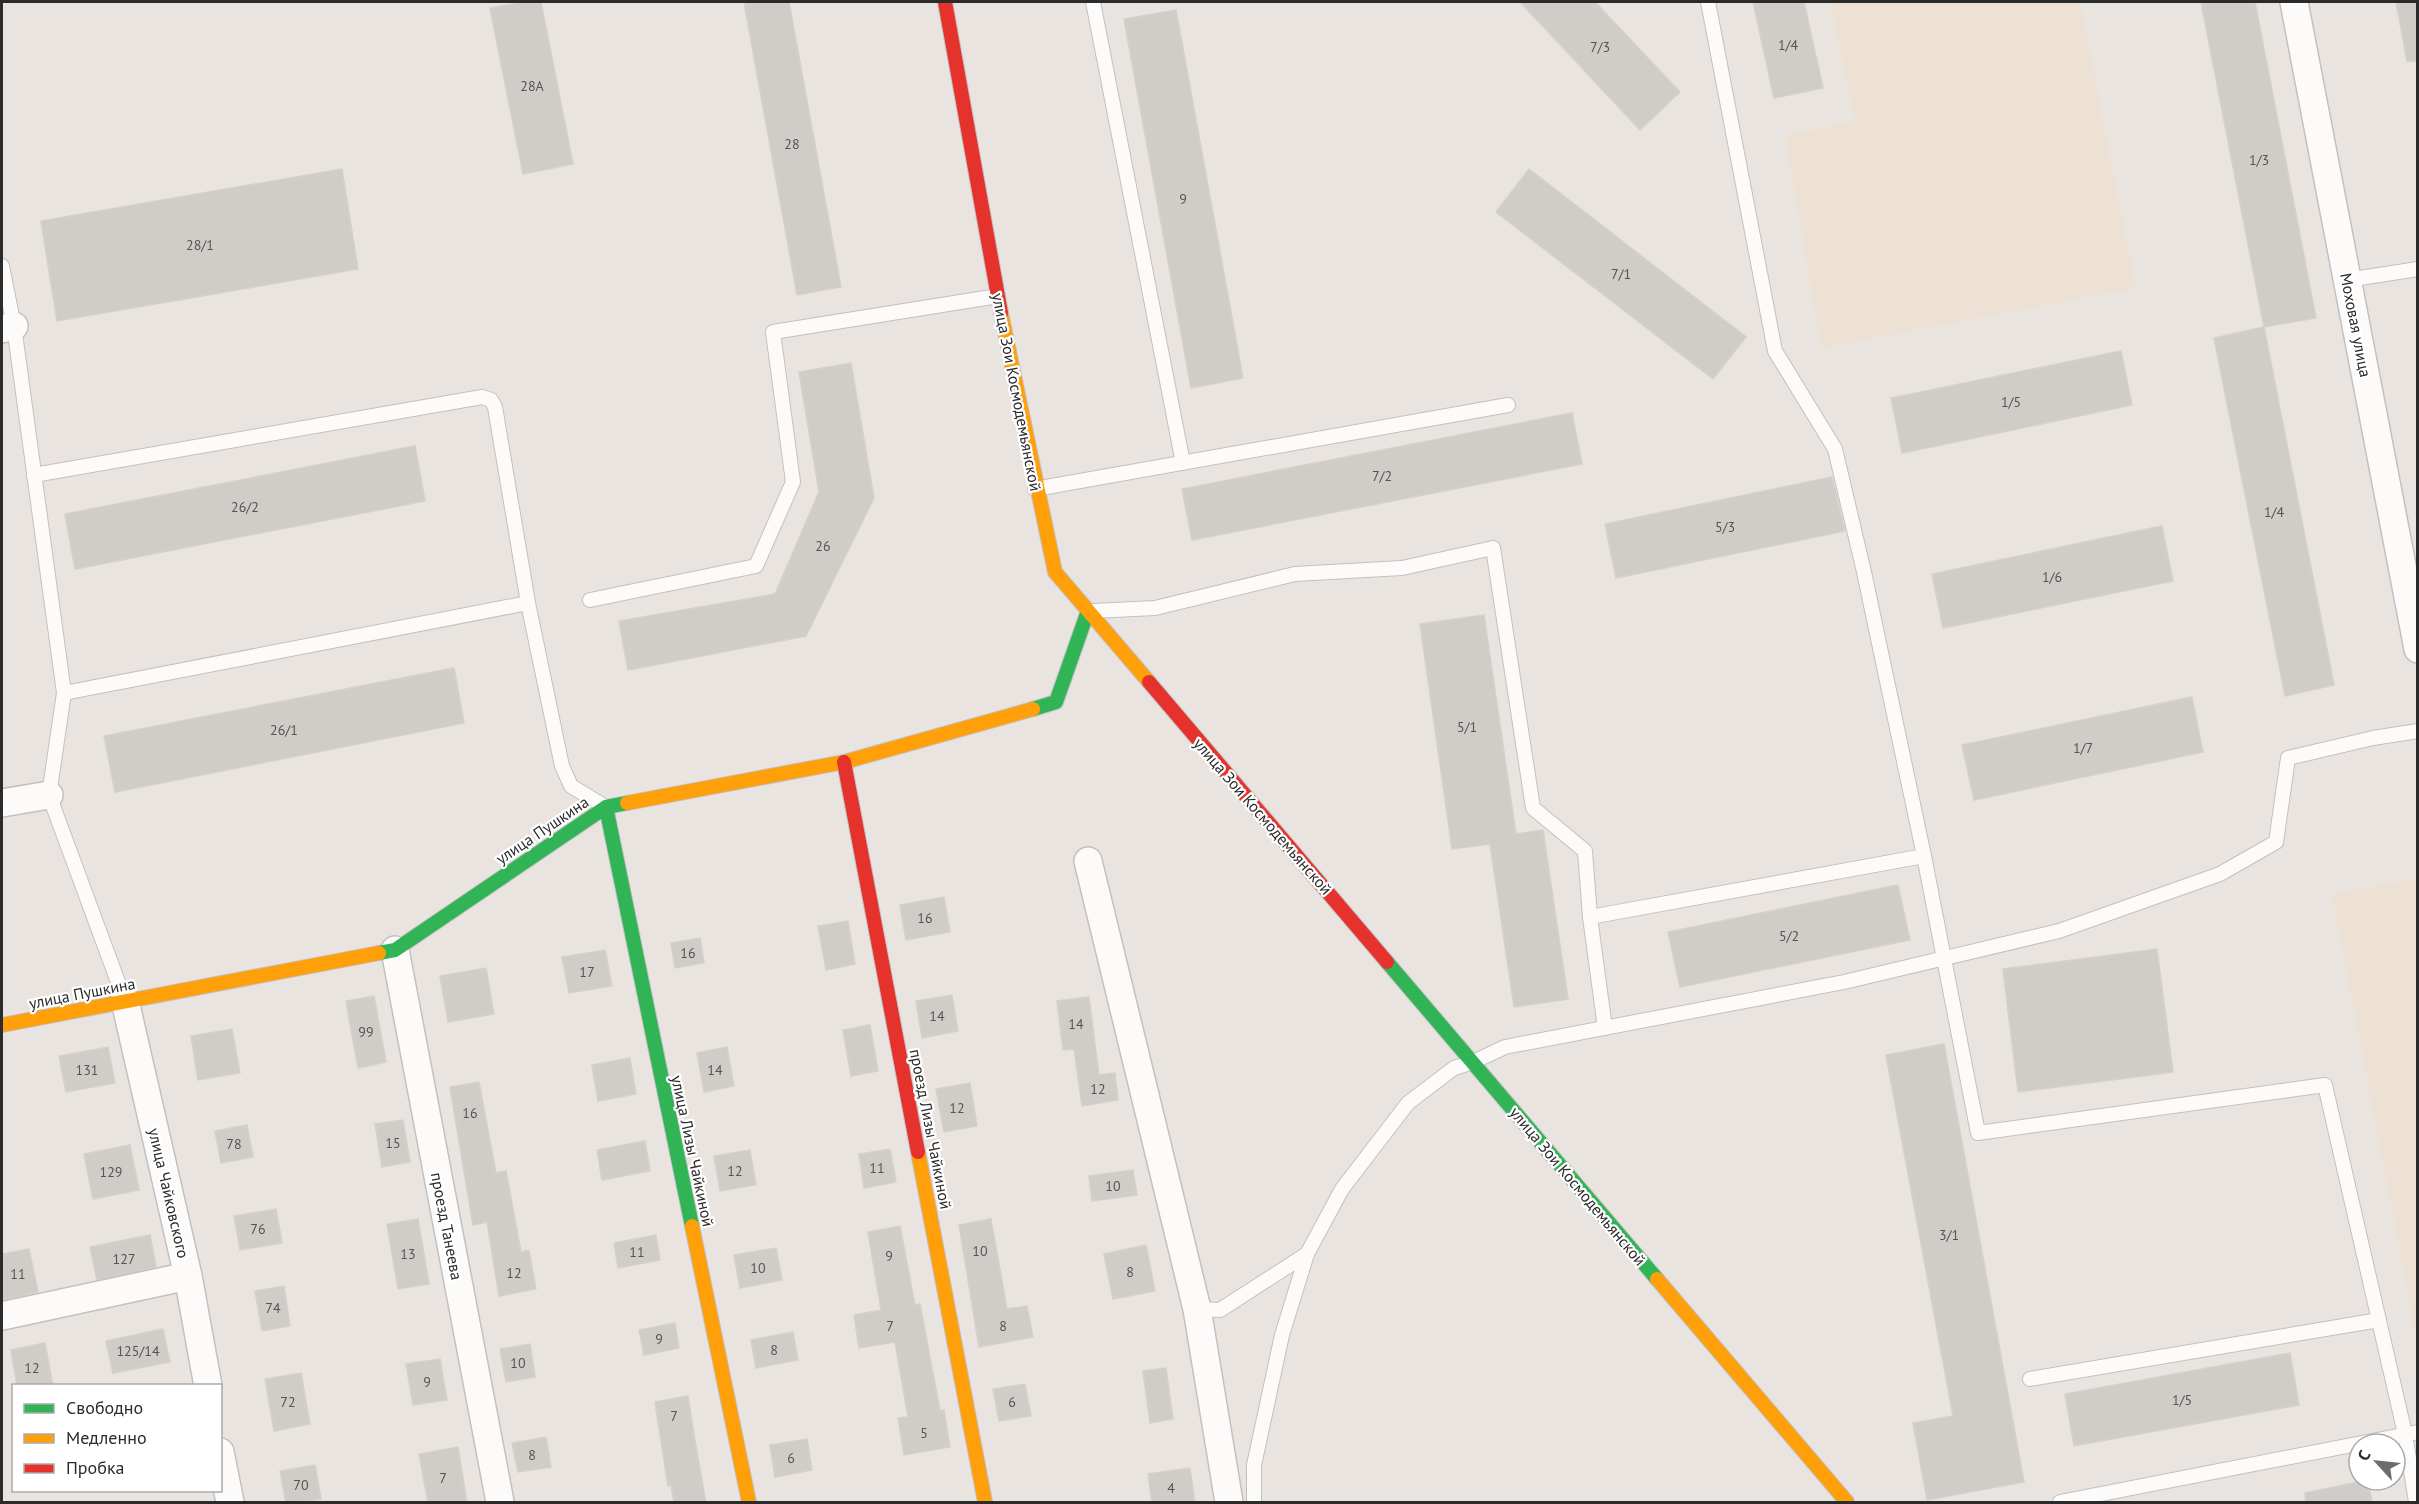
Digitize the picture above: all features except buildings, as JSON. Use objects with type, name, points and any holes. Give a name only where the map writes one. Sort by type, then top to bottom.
[{"type":"street","name":"улица Зои Космодемьянской","points":[[945,2],[1035,489],[1055,572],[1847,1503]]},
{"type":"street","name":"Моховая улица","points":[[2294,2],[2418,649]]},
{"type":"street","name":"улица Пушкина","points":[[2,1025],[395,950],[606,807],[844,762],[1056,702],[1088,611]]},
{"type":"street","name":"проезд Лизы Чайкиной","points":[[844,762],[985,1503]]},
{"type":"street","points":[[2,803],[49,795]]},
{"type":"street","name":"улица Лизы Чайкиной","points":[[606,807],[749,1503]]},
{"type":"street","points":[[1088,861],[1197,1308],[1229,1503]]},
{"type":"street","name":"проезд Танеева","points":[[395,950],[500,1503]]},
{"type":"street","name":"улица Чайковского","points":[[125,1001],[188,1276],[208,1384]]},
{"type":"street","points":[[2,1316],[188,1276]]},
{"type":"street","points":[[222,1462],[230,1503]]},
{"type":"lane","points":[[1093,2],[1184,463]]},
{"type":"lane","points":[[1707,2],[1775,351],[1835,449],[1864,573],[1924,856],[1978,1133],[2325,1084],[2379,1320],[2411,1433],[2416,1503]]},
{"type":"lane","points":[[2,266],[8,328],[34,475],[64,693],[49,795],[125,1001]]},
{"type":"lane","points":[[2347,280],[2418,269]]},
{"type":"lane","points":[[590,600],[756,566],[793,482],[773,332],[998,296]]},
{"type":"lane","points":[[34,475],[482,397],[491,400],[495,407],[528,603],[562,766],[571,786],[606,807]]},
{"type":"lane","points":[[1035,489],[1508,405]]},
{"type":"lane","points":[[1088,611],[1155,608],[1295,574],[1402,568],[1493,548],[1533,808],[1585,851],[1590,917],[1605,1028]]},
{"type":"lane","points":[[64,693],[528,603]]},
{"type":"lane","points":[[1254,1503],[1254,1465],[1280,1346],[1307,1254],[1342,1189],[1408,1103],[1454,1068],[1505,1047],[1844,982],[2059,931],[2220,874],[2276,842],[2288,758],[2373,738],[2418,731]]},
{"type":"lane","points":[[1590,917],[1924,856]]},
{"type":"lane","points":[[1197,1308],[1221,1310],[1307,1254]]},
{"type":"lane","points":[[2031,1379],[2379,1320]]},
{"type":"lane","points":[[2060,1503],[2411,1433]]},
{"type":"shaded area","points":[[1830,2],[2080,2],[2136,288],[1821,348],[1785,136],[1855,121]]},
{"type":"shaded area","points":[[2418,878],[2417,1342],[2332,894]]},
{"type":"traffic: fast","points":[[1033,709],[1056,702],[1088,611]]},
{"type":"traffic: fast","points":[[379,953],[395,950],[606,807],[627,803]]},
{"type":"traffic: fast","points":[[606,807],[692,1226]]},
{"type":"traffic: fast","points":[[1387,962],[1657,1279]]},
{"type":"traffic: slow","points":[[1001,313],[1055,572],[1149,682]]},
{"type":"traffic: slow","points":[[627,803],[844,762],[1033,709]]},
{"type":"traffic: slow","points":[[2,1025],[379,953]]},
{"type":"traffic: slow","points":[[918,1152],[985,1502]]},
{"type":"traffic: slow","points":[[692,1226],[749,1502]]},
{"type":"traffic: slow","points":[[1657,1279],[1847,1502]]},
{"type":"traffic: jam","points":[[945,2],[1001,313]]},
{"type":"traffic: jam","points":[[1149,682],[1387,962]]},
{"type":"traffic: jam","points":[[844,762],[918,1152]]}]
